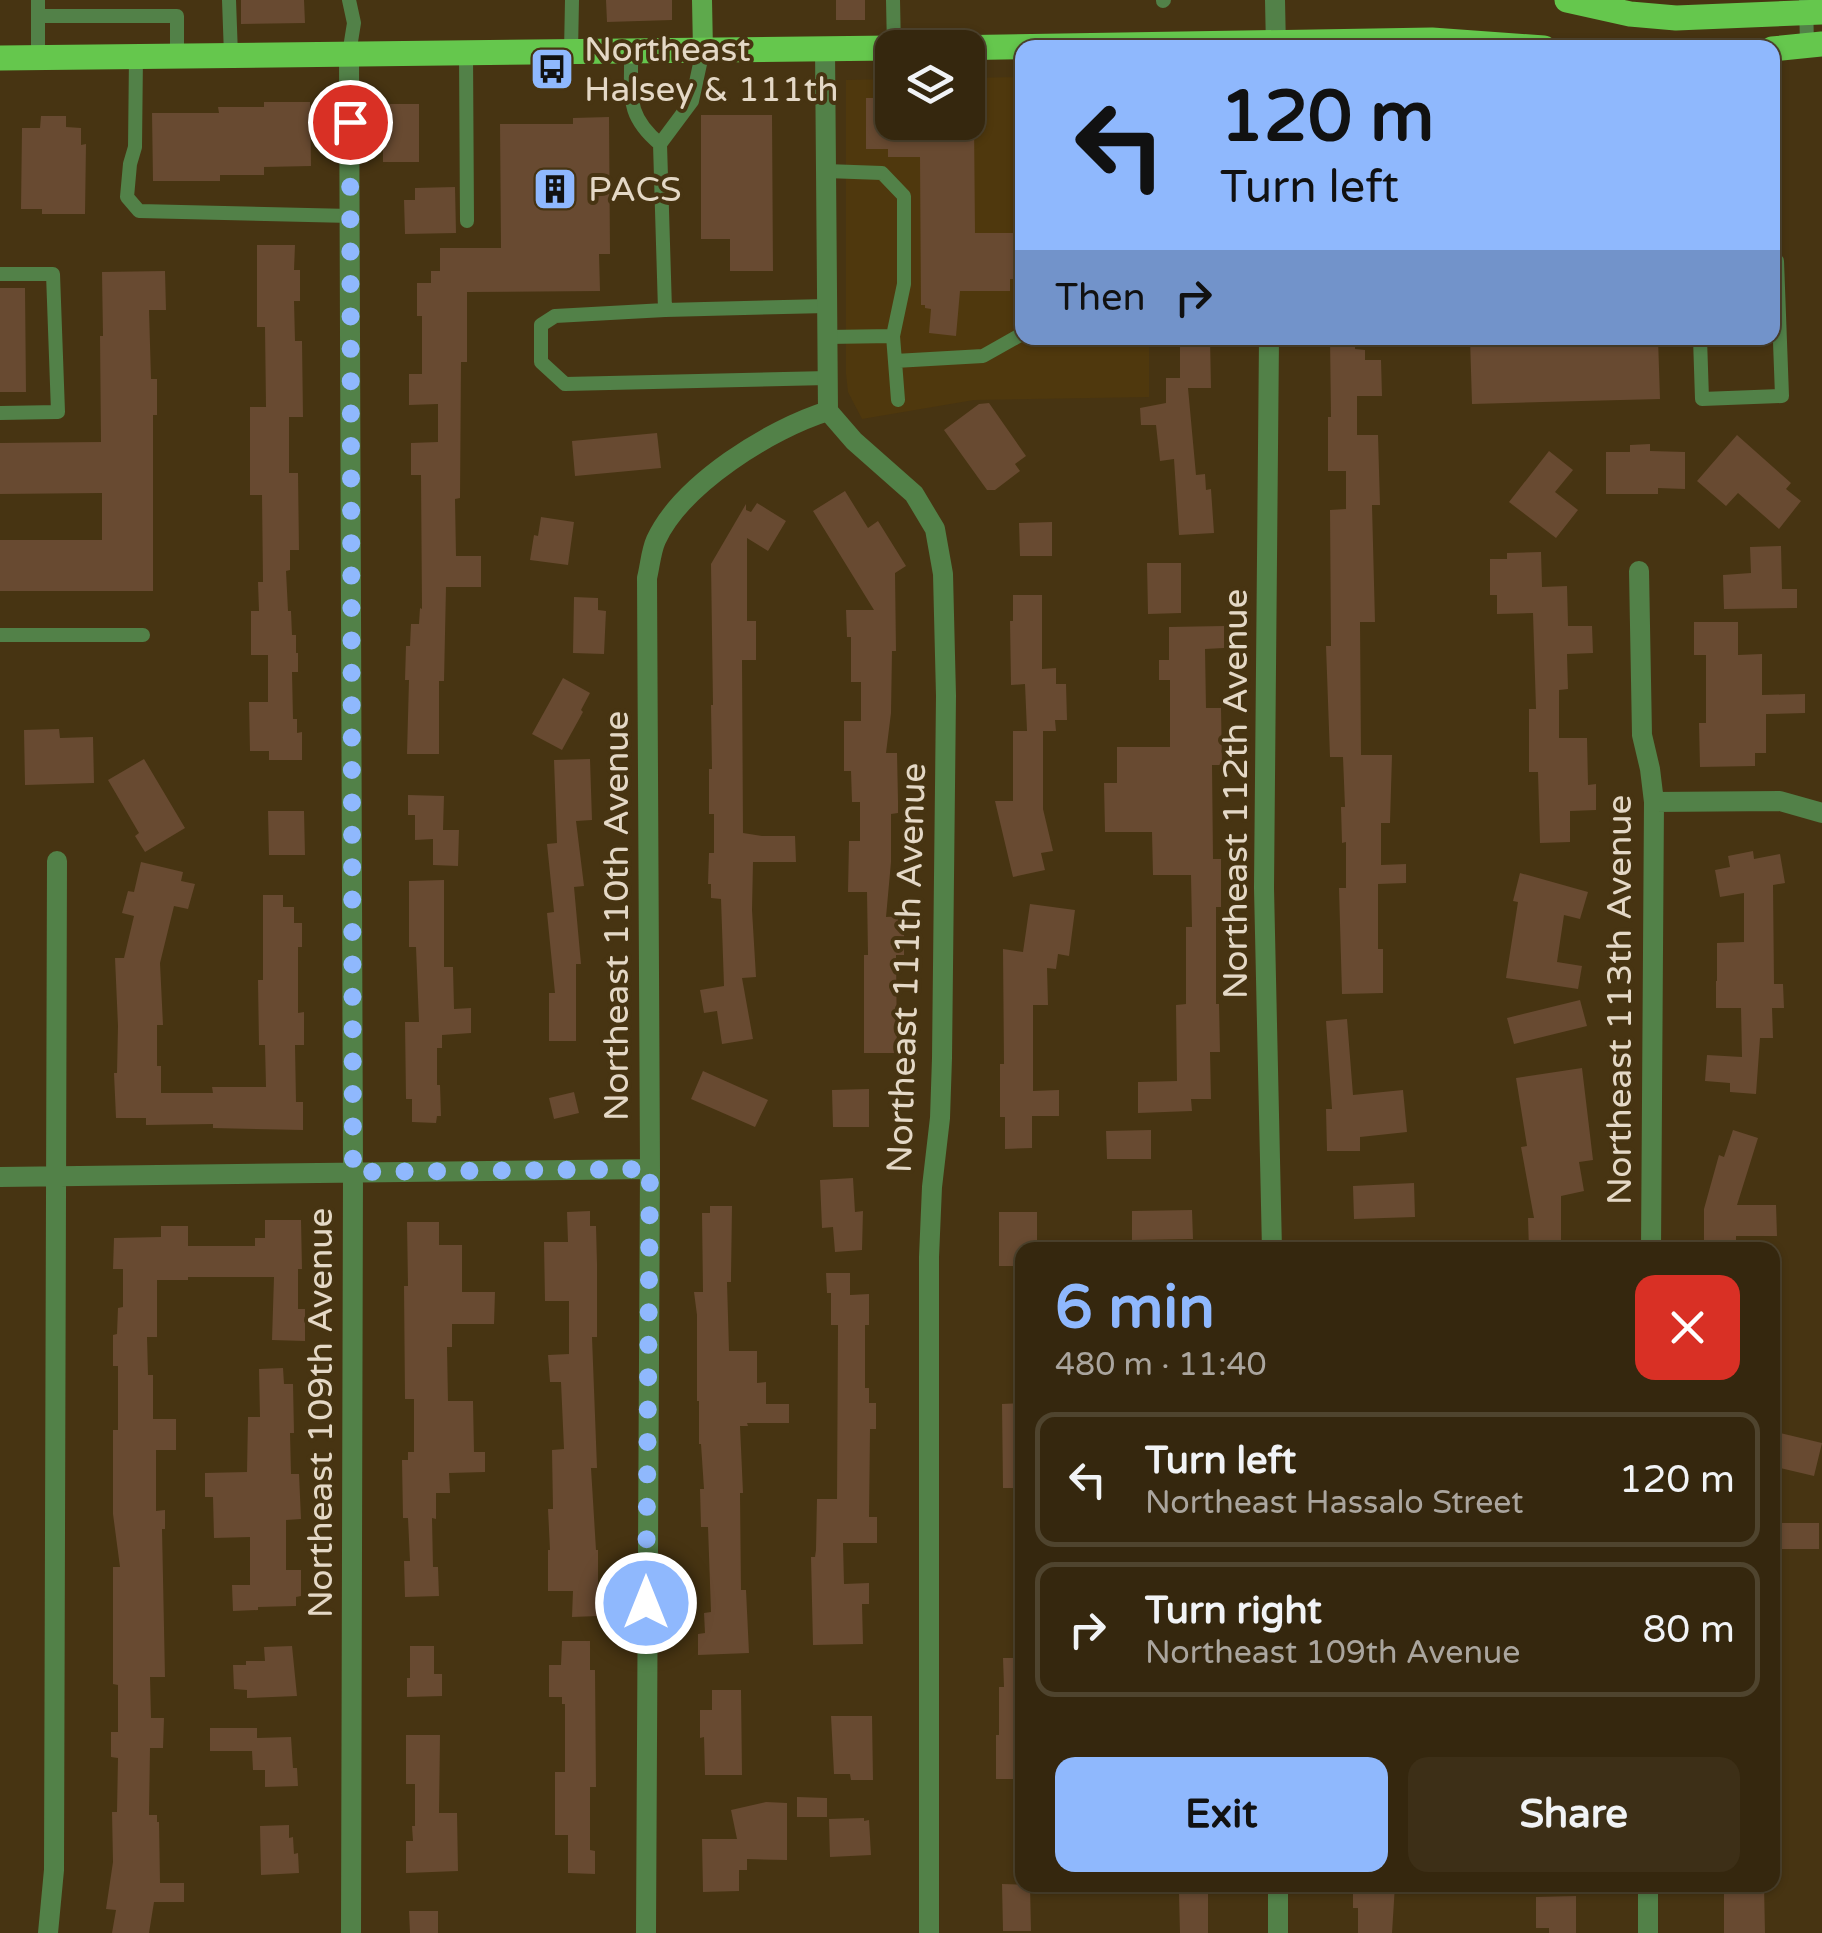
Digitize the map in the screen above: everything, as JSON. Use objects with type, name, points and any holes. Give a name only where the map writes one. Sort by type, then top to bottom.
[{"type":"main road","points":[[1568,0],[1630,14],[1676,9],[1812,8]]},
{"type":"main road","points":[[1780,48],[1815,45]]},
{"type":"main road","points":[[985,48],[1015,47]]},
{"type":"main road","points":[[0,58],[875,48]]},
{"type":"street","points":[[702,0],[703,50]]},
{"type":"street","points":[[1275,0],[1276,40]]},
{"type":"street","points":[[825,49],[828,412]]},
{"type":"street","name":"Northeast 109th Avenue","points":[[349,54],[351,1933]]},
{"type":"street","name":"Northeast 112th Avenue","points":[[1269,345],[1264,888],[1272,1242]]},
{"type":"street","name":"Northeast 110th Avenue","points":[[646,1933],[650,1169],[647,578],[655,542],[676,508],[710,476],[801,420],[828,412]]},
{"type":"street","name":"Northeast 111th Avenue","points":[[828,412],[854,441],[914,494],[935,529],[943,574],[946,696],[942,1058],[929,1257],[929,1933]]},
{"type":"street","name":"Northeast 113th Avenue","points":[[1639,571],[1642,735],[1654,802],[1651,1242]]},
{"type":"street","points":[[1654,802],[1780,801],[1822,813]]},
{"type":"street","points":[[48,1933],[54,1870],[57,862]]},
{"type":"street","points":[[0,1177],[650,1169]]},
{"type":"street","points":[[1278,1892],[1278,1933]]},
{"type":"street","points":[[1648,1892],[1648,1933]]},
{"type":"lane","points":[[38,0],[38,58]]},
{"type":"lane","points":[[230,0],[230,55]]},
{"type":"lane","points":[[349,0],[354,23],[349,54]]},
{"type":"lane","points":[[572,0],[572,52]]},
{"type":"lane","points":[[893,0],[893,30]]},
{"type":"lane","points":[[1812,8],[1815,45]]},
{"type":"lane","points":[[38,16],[177,16],[178,56]]},
{"type":"lane","points":[[665,310],[660,144],[692,101],[703,50]]},
{"type":"lane","points":[[631,51],[635,116],[660,144]]},
{"type":"lane","points":[[466,53],[467,220]]},
{"type":"lane","points":[[136,56],[136,146],[127,197],[140,212],[351,216]]},
{"type":"lane","points":[[826,171],[882,172],[904,196],[904,284],[893,336],[898,400]]},
{"type":"lane","points":[[0,274],[53,274],[58,412],[0,413]]},
{"type":"lane","points":[[827,306],[556,316],[541,325],[541,362],[565,384],[828,378]]},
{"type":"lane","points":[[827,337],[893,336]]},
{"type":"lane","points":[[895,361],[983,356],[1015,338]]},
{"type":"lane","points":[[1700,345],[1702,399],[1782,396],[1780,342]]},
{"type":"lane","points":[[0,634],[143,635]]},
{"type":"shaded area","points":[[1015,77],[1015,345],[1149,345],[1149,397],[974,400],[862,419],[848,392],[846,374],[846,80],[875,79],[875,140],[985,140],[985,78]]},
{"type":"building","points":[[241,0],[304,0],[305,23],[241,24]]},
{"type":"building","points":[[606,0],[672,0],[672,20],[607,22]]},
{"type":"building","points":[[836,0],[865,0],[865,20],[836,20]]},
{"type":"building","points":[[866,98],[875,98],[875,140],[974,140],[975,233],[1015,233],[1015,279],[1010,279],[1010,291],[960,291],[956,336],[929,333],[931,309],[921,305],[920,157],[888,157],[888,149],[866,149]]},
{"type":"building","points":[[264,102],[310,102],[311,166],[264,167],[264,175],[220,175],[220,181],[153,181],[152,113],[219,113],[218,107],[264,107]]},
{"type":"building","points":[[383,104],[419,104],[419,162],[383,162]]},
{"type":"building","points":[[701,115],[772,115],[773,271],[730,271],[730,239],[701,239]]},
{"type":"building","points":[[41,116],[66,116],[66,127],[81,128],[81,145],[86,144],[85,214],[42,214],[42,209],[21,209],[22,128],[40,128]]},
{"type":"building","points":[[609,117],[610,254],[599,254],[600,291],[467,292],[467,362],[461,362],[460,498],[455,499],[456,556],[481,556],[481,587],[446,587],[444,681],[439,681],[439,754],[407,754],[406,646],[410,646],[411,624],[419,624],[422,609],[421,475],[411,475],[411,443],[438,442],[438,404],[409,405],[409,374],[422,374],[422,316],[417,316],[417,283],[431,283],[431,271],[440,271],[440,248],[501,248],[500,124],[573,124],[573,118]]},
{"type":"building","points":[[455,187],[456,233],[405,234],[404,200],[415,200],[415,188]]},
{"type":"building","points":[[257,245],[295,245],[294,270],[300,270],[300,301],[294,301],[295,341],[302,341],[303,417],[289,417],[289,473],[298,473],[299,550],[290,550],[290,570],[286,571],[288,611],[298,653],[298,672],[292,672],[293,719],[297,719],[297,733],[302,732],[302,760],[269,760],[269,751],[250,751],[249,702],[268,702],[268,655],[251,655],[251,611],[259,611],[258,582],[263,582],[262,495],[250,495],[250,407],[266,407],[265,327],[257,327]]},
{"type":"building","points":[[165,271],[166,310],[149,310],[151,379],[157,379],[157,415],[153,415],[153,591],[0,591],[0,540],[102,540],[102,493],[0,494],[0,443],[101,442],[102,272]]},
{"type":"building","points":[[0,288],[25,288],[26,392],[0,392]]},
{"type":"building","points":[[1180,345],[1210,345],[1211,388],[1188,388],[1196,475],[1205,474],[1206,490],[1211,489],[1214,533],[1179,535],[1174,459],[1160,461],[1156,425],[1141,425],[1140,408],[1166,403],[1166,378],[1180,378]]},
{"type":"building","points":[[1330,345],[1355,345],[1355,349],[1365,350],[1365,360],[1381,360],[1382,396],[1357,396],[1357,435],[1378,435],[1380,505],[1372,505],[1375,622],[1360,622],[1361,755],[1392,755],[1390,823],[1381,823],[1381,865],[1406,864],[1406,883],[1378,884],[1383,993],[1342,994],[1339,888],[1346,888],[1341,807],[1345,807],[1343,757],[1330,757],[1326,646],[1331,646],[1330,510],[1346,509],[1346,471],[1328,471]]},
{"type":"building","points":[[1470,345],[1658,345],[1660,399],[1472,404]]},
{"type":"building","points":[[989,403],[1026,456],[1015,464],[1020,471],[995,490],[987,490],[944,430],[979,404]]},
{"type":"building","points":[[657,433],[661,468],[575,476],[572,441]]},
{"type":"building","points":[[1737,435],[1791,483],[1786,489],[1801,501],[1779,529],[1738,493],[1726,506],[1697,481]]},
{"type":"building","points":[[1650,444],[1650,451],[1685,452],[1685,489],[1658,488],[1658,494],[1606,494],[1606,452],[1630,452],[1630,445]]},
{"type":"building","points":[[1549,451],[1573,470],[1555,492],[1578,510],[1556,538],[1509,502]]},
{"type":"building","points":[[845,491],[868,528],[878,521],[906,566],[895,573],[896,651],[892,651],[886,753],[897,753],[898,813],[891,814],[886,917],[904,916],[904,955],[896,955],[897,1053],[864,1053],[867,892],[848,892],[849,841],[860,841],[860,802],[852,802],[851,771],[844,771],[844,721],[861,721],[861,682],[851,682],[851,637],[847,637],[846,610],[874,610],[813,511]]},
{"type":"building","points":[[757,503],[786,521],[768,551],[747,538],[747,621],[756,621],[756,660],[742,660],[743,833],[795,836],[796,862],[753,862],[756,977],[742,978],[753,1039],[722,1044],[717,1011],[704,1013],[700,990],[724,986],[721,899],[711,898],[708,884],[709,853],[714,853],[714,814],[709,814],[713,705],[711,564],[746,504],[746,510],[751,512]]},
{"type":"building","points":[[541,517],[574,522],[568,565],[530,560]]},
{"type":"building","points":[[1052,522],[1052,556],[1020,556],[1019,523]]},
{"type":"building","points":[[1781,546],[1782,589],[1797,589],[1797,608],[1724,609],[1723,575],[1751,573],[1750,547]]},
{"type":"building","points":[[1541,552],[1542,587],[1567,586],[1568,626],[1592,626],[1593,653],[1567,654],[1568,689],[1559,690],[1559,738],[1587,738],[1588,785],[1596,784],[1596,810],[1570,811],[1570,842],[1540,843],[1538,772],[1529,772],[1529,709],[1536,709],[1533,613],[1497,614],[1497,595],[1490,595],[1490,559],[1507,559],[1507,553]]},
{"type":"building","points":[[1147,563],[1181,563],[1181,613],[1148,614]]},
{"type":"building","points":[[1013,595],[1042,595],[1042,669],[1056,668],[1056,684],[1066,684],[1067,720],[1055,720],[1056,731],[1043,731],[1043,809],[1053,851],[1041,853],[1045,870],[1013,877],[995,801],[1013,801],[1013,731],[1027,731],[1025,684],[1011,685]]},
{"type":"building","points":[[574,597],[598,598],[598,610],[606,611],[604,654],[573,653]]},
{"type":"building","points":[[1694,622],[1738,622],[1738,655],[1762,654],[1762,695],[1805,694],[1805,713],[1766,714],[1766,753],[1755,753],[1755,766],[1700,767],[1699,723],[1706,723],[1706,655],[1694,655]]},
{"type":"building","points":[[1224,626],[1224,648],[1205,649],[1206,708],[1221,708],[1222,765],[1212,765],[1213,859],[1221,859],[1221,907],[1216,907],[1220,1052],[1210,1052],[1211,1099],[1191,1099],[1192,1111],[1138,1113],[1138,1082],[1177,1081],[1176,1005],[1186,1004],[1186,927],[1192,927],[1191,875],[1153,875],[1152,832],[1105,832],[1104,783],[1117,783],[1117,747],[1170,747],[1170,680],[1159,680],[1159,660],[1169,660],[1169,627]]},
{"type":"building","points":[[563,678],[590,693],[562,750],[532,734]]},
{"type":"building","points":[[59,729],[60,738],[93,737],[94,783],[25,785],[24,730]]},
{"type":"building","points":[[144,759],[185,828],[145,852],[135,836],[139,833],[108,780]]},
{"type":"building","points":[[590,759],[592,820],[576,821],[584,886],[574,887],[581,964],[576,964],[576,1041],[549,1041],[549,993],[555,993],[547,913],[554,912],[547,844],[557,843],[554,760]]},
{"type":"building","points":[[408,795],[444,796],[443,830],[459,830],[458,866],[433,865],[433,839],[415,840],[415,815],[408,815]]},
{"type":"building","points":[[268,811],[304,811],[305,855],[269,855]]},
{"type":"building","points":[[1753,851],[1754,859],[1780,854],[1785,883],[1773,885],[1774,984],[1783,984],[1784,1008],[1772,1008],[1773,1038],[1760,1038],[1756,1094],[1730,1092],[1730,1083],[1705,1081],[1707,1055],[1742,1057],[1741,1008],[1716,1008],[1716,981],[1717,943],[1744,942],[1744,893],[1720,897],[1715,870],[1730,867],[1728,856]]},
{"type":"building","points":[[141,862],[183,872],[181,881],[195,884],[188,909],[174,906],[160,963],[163,1025],[157,1025],[157,1066],[161,1066],[161,1093],[213,1093],[212,1087],[266,1087],[265,1045],[259,1045],[263,895],[283,895],[283,907],[294,907],[294,923],[302,923],[298,1013],[304,1012],[304,1045],[295,1045],[296,1102],[303,1102],[303,1130],[213,1128],[213,1124],[146,1125],[146,1118],[116,1118],[115,958],[124,958],[134,916],[122,913],[128,891],[134,892]]},
{"type":"building","points":[[1520,873],[1588,892],[1580,919],[1564,915],[1557,962],[1582,966],[1578,989],[1506,978],[1518,902],[1513,901]]},
{"type":"building","points":[[444,880],[444,967],[453,967],[454,1009],[471,1008],[471,1033],[442,1035],[442,1048],[437,1048],[441,1116],[437,1116],[436,1123],[412,1122],[412,1099],[406,1099],[405,1022],[419,1022],[416,947],[409,947],[409,881]]},
{"type":"building","points":[[1030,904],[1075,910],[1069,956],[1058,954],[1056,969],[1047,968],[1048,1005],[1033,1005],[1033,1091],[1059,1090],[1059,1116],[1032,1116],[1032,1148],[1005,1149],[1005,1117],[1000,1117],[1000,1064],[1004,1064],[1003,949],[1023,952]]},
{"type":"building","points":[[1580,1000],[1587,1026],[1514,1044],[1507,1018]]},
{"type":"building","points":[[1347,1019],[1353,1095],[1403,1090],[1407,1132],[1360,1137],[1360,1151],[1327,1151],[1326,1109],[1332,1109],[1326,1021]]},
{"type":"building","points":[[1582,1068],[1593,1160],[1579,1162],[1584,1191],[1561,1196],[1561,1242],[1529,1242],[1528,1218],[1534,1218],[1521,1147],[1527,1146],[1516,1078]]},
{"type":"building","points":[[703,1071],[768,1100],[755,1127],[691,1099]]},
{"type":"building","points":[[869,1089],[869,1127],[833,1127],[832,1090]]},
{"type":"building","points":[[574,1092],[579,1113],[554,1119],[549,1098]]},
{"type":"building","points":[[1151,1130],[1151,1159],[1107,1159],[1106,1131]]},
{"type":"building","points":[[1733,1130],[1758,1138],[1737,1205],[1776,1205],[1777,1236],[1736,1236],[1736,1242],[1704,1242],[1704,1209],[1719,1155],[1724,1157]]},
{"type":"building","points":[[853,1178],[855,1212],[863,1211],[862,1250],[835,1252],[833,1227],[822,1228],[820,1180]]},
{"type":"building","points":[[1414,1183],[1415,1217],[1354,1219],[1353,1186]]},
{"type":"building","points":[[710,1206],[732,1206],[731,1282],[727,1282],[729,1351],[757,1351],[757,1383],[766,1382],[766,1404],[789,1404],[789,1423],[740,1426],[741,1590],[746,1590],[749,1653],[698,1655],[698,1634],[705,1633],[704,1613],[711,1612],[708,1527],[701,1527],[700,1489],[704,1489],[694,1292],[703,1292],[702,1213],[710,1213]]},
{"type":"building","points":[[1192,1210],[1193,1239],[1132,1240],[1132,1211]]},
{"type":"building","points":[[590,1211],[590,1226],[596,1226],[597,1264],[597,1337],[592,1337],[597,1468],[591,1468],[598,1550],[598,1616],[572,1617],[573,1591],[548,1591],[552,1450],[564,1449],[561,1382],[550,1382],[548,1355],[569,1354],[569,1301],[545,1301],[544,1242],[568,1242],[567,1212]]},
{"type":"building","points":[[999,1212],[1037,1212],[1037,1242],[1015,1242],[1015,1266],[999,1266]]},
{"type":"building","points":[[265,1220],[301,1220],[298,1309],[305,1309],[305,1341],[272,1340],[274,1277],[157,1280],[157,1337],[147,1337],[148,1375],[153,1375],[153,1419],[176,1419],[176,1450],[156,1450],[156,1511],[165,1510],[165,1677],[150,1677],[151,1718],[164,1718],[163,1748],[150,1748],[149,1815],[157,1815],[159,1822],[160,1883],[184,1883],[184,1902],[154,1902],[149,1933],[112,1933],[116,1910],[106,1909],[113,1862],[112,1812],[117,1812],[118,1758],[111,1757],[111,1732],[118,1732],[118,1685],[113,1684],[113,1567],[120,1567],[113,1514],[118,1366],[113,1366],[113,1335],[117,1334],[118,1308],[123,1307],[123,1269],[113,1269],[114,1238],[161,1237],[161,1226],[188,1226],[188,1246],[255,1246],[255,1238],[265,1238]]},
{"type":"building","points":[[407,1222],[439,1222],[439,1245],[462,1245],[462,1292],[495,1292],[494,1324],[452,1324],[452,1347],[447,1347],[448,1401],[473,1401],[474,1452],[485,1452],[485,1472],[449,1473],[450,1493],[436,1493],[433,1567],[438,1567],[439,1596],[405,1597],[404,1561],[410,1561],[408,1518],[403,1518],[402,1460],[408,1460],[408,1452],[414,1452],[414,1399],[405,1399]]},
{"type":"building","points":[[826,1273],[850,1273],[850,1295],[869,1294],[865,1388],[869,1388],[869,1403],[876,1403],[876,1429],[870,1429],[869,1517],[877,1517],[877,1543],[843,1543],[844,1584],[869,1583],[869,1604],[862,1604],[863,1644],[813,1645],[811,1557],[815,1557],[816,1550],[817,1499],[837,1499],[838,1325],[831,1325],[831,1293],[827,1293]]},
{"type":"building","points":[[283,1368],[284,1384],[293,1384],[291,1474],[299,1474],[301,1519],[286,1520],[286,1570],[301,1570],[301,1596],[296,1597],[296,1606],[233,1611],[232,1585],[250,1585],[250,1537],[214,1538],[213,1497],[205,1497],[205,1473],[247,1472],[248,1417],[260,1417],[259,1369]]},
{"type":"building","points":[[1015,1403],[1015,1488],[1003,1488],[1002,1404]]},
{"type":"building","points":[[1780,1433],[1822,1443],[1814,1476],[1780,1468]]},
{"type":"building","points":[[1780,1523],[1819,1523],[1819,1549],[1780,1549]]},
{"type":"building","points":[[562,1641],[590,1641],[590,1670],[595,1670],[596,1787],[590,1787],[590,1850],[595,1851],[595,1874],[568,1873],[568,1835],[555,1835],[555,1772],[565,1772],[565,1704],[562,1697],[549,1697],[549,1665],[561,1665]]},
{"type":"building","points":[[292,1646],[297,1696],[247,1698],[247,1690],[234,1689],[233,1665],[265,1661],[264,1647]]},
{"type":"building","points":[[410,1646],[434,1646],[434,1674],[442,1674],[442,1696],[407,1697]]},
{"type":"building","points":[[1003,1658],[1015,1658],[1015,1779],[996,1779],[999,1687],[1004,1687]]},
{"type":"building","points":[[712,1690],[741,1690],[742,1775],[705,1775],[700,1710],[712,1710]]},
{"type":"building","points":[[831,1716],[872,1716],[873,1780],[851,1780],[850,1774],[834,1774]]},
{"type":"building","points":[[210,1728],[257,1728],[257,1738],[291,1737],[298,1786],[265,1787],[265,1770],[253,1770],[252,1751],[210,1751]]},
{"type":"building","points":[[406,1735],[440,1735],[439,1813],[457,1813],[458,1871],[406,1873],[406,1841],[413,1841],[415,1826],[415,1784],[406,1784]]},
{"type":"building","points":[[797,1797],[827,1798],[827,1817],[797,1817]]},
{"type":"building","points":[[766,1802],[787,1803],[787,1860],[747,1859],[747,1870],[739,1870],[739,1891],[703,1892],[702,1839],[737,1839],[731,1810]]},
{"type":"building","points":[[829,1819],[869,1820],[871,1855],[830,1857]]},
{"type":"building","points":[[289,1825],[294,1854],[298,1853],[299,1873],[261,1875],[260,1826]]},
{"type":"building","points":[[1002,1884],[1015,1884],[1015,1892],[1030,1892],[1031,1931],[1003,1931]]},
{"type":"building","points":[[1208,1892],[1208,1933],[1180,1933],[1179,1893]]},
{"type":"building","points":[[1353,1892],[1395,1892],[1392,1933],[1358,1933],[1358,1908],[1353,1908]]},
{"type":"building","points":[[1724,1892],[1764,1892],[1765,1933],[1724,1933]]},
{"type":"building","points":[[1576,1896],[1576,1933],[1549,1933],[1549,1928],[1536,1928],[1536,1897]]},
{"type":"building","points":[[409,1911],[438,1911],[438,1933],[410,1933]]},
{"type":"place","name":"Northeast Halsey & 111th","points":[[552,69]]},
{"type":"place","name":"PACS","points":[[555,189]]},
{"type":"route","points":[[350,122],[353,1172],[650,1169],[646,1603]]}]
